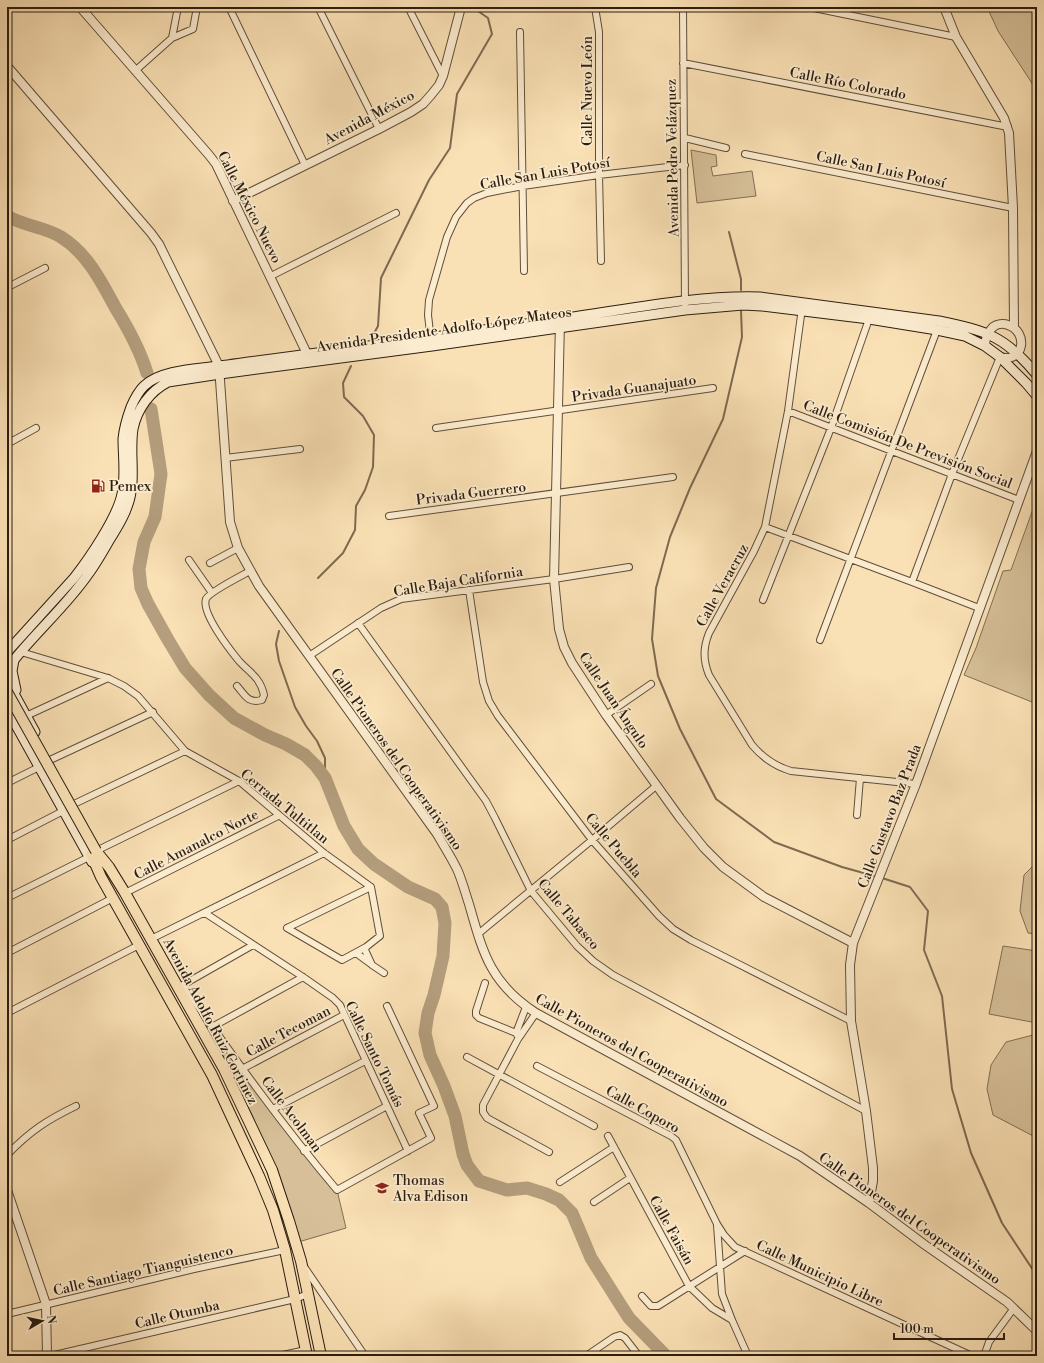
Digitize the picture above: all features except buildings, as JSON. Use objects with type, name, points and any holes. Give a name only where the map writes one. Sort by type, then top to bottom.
[{"type":"main road","name":"Avenida Presidente Adolfo López Mateos","points":[[7,652],[74,578],[83,566],[118,505],[123,485],[124,426],[133,403],[144,386],[154,379],[166,374],[219,370],[310,358],[754,296],[802,307],[965,336],[985,346],[1000,357],[1037,396]]},
{"type":"main road","name":"Avenida Presidente Adolfo López Mateos","points":[[802,307],[939,321],[987,333],[1005,342],[1018,353],[1037,375]]},
{"type":"main road","name":"Avenida Presidente Adolfo López Mateos","points":[[11,661],[21,652],[89,574],[124,512],[131,493],[133,479],[133,428],[145,402],[151,393],[161,385],[168,382],[219,370]]},
{"type":"main road","points":[[7,639],[22,635]]},
{"type":"main road","points":[[11,661],[13,681],[19,701]]},
{"type":"main road","name":"Avenida Adolfo Ruiz Cortinez","points":[[7,680],[74,804],[94,853],[101,877],[212,1075],[263,1185],[273,1210],[285,1250],[306,1353]]},
{"type":"main road","name":"Avenida Adolfo Ruiz Cortinez","points":[[7,692],[94,853]]},
{"type":"main road","name":"Avenida Adolfo Ruiz Cortinez","points":[[7,702],[94,853]]},
{"type":"main road","name":"Avenida Adolfo Ruiz Cortinez","points":[[7,709],[10,723],[39,767],[63,811],[94,853],[109,867],[125,893],[151,940],[181,986],[224,1068],[276,1180],[301,1262],[321,1356]]},
{"type":"main road","points":[[51,789],[63,783]]},
{"type":"main road","points":[[263,1185],[276,1180]]},
{"type":"street","name":"Calle México Nuevo","points":[[80,7],[216,164],[310,358]]},
{"type":"street","points":[[172,38],[178,7]]},
{"type":"street","points":[[135,71],[172,38],[193,29],[197,7]]},
{"type":"street","points":[[229,7],[305,165]]},
{"type":"street","points":[[318,7],[379,129]]},
{"type":"street","points":[[408,7],[443,76]]},
{"type":"street","name":"Avenida México","points":[[233,201],[379,129],[422,104],[431,96],[439,85],[443,76],[460,7]]},
{"type":"street","name":"Calle Nuevo León","points":[[595,7],[599,32],[599,175],[601,261]]},
{"type":"street","name":"Avenida Pedro Velázquez","points":[[683,7],[685,305]]},
{"type":"street","points":[[809,7],[956,37]]},
{"type":"street","points":[[944,7],[956,37],[1008,127],[1013,208],[1014,327]]},
{"type":"street","points":[[520,32],[524,271]]},
{"type":"street","name":"Calle Río Colorado","points":[[683,63],[1008,127]]},
{"type":"street","name":"Calle Pioneros del Cooperativismo","points":[[7,66],[159,244],[219,370],[230,522],[238,548],[250,571],[450,854],[463,885],[485,956],[494,974],[505,989],[526,1007],[536,1013],[800,1156],[869,1203],[1014,1308],[1037,1331]]},
{"type":"street","points":[[685,138],[726,148]]},
{"type":"street","name":"Calle San Luis Potosí","points":[[745,154],[1013,208]]},
{"type":"street","name":"Calle San Luis Potosí","points":[[431,341],[428,314],[429,300],[447,237],[456,217],[467,203],[480,195],[523,186],[684,165]]},
{"type":"street","points":[[271,276],[396,213]]},
{"type":"street","points":[[7,282],[10,286],[44,268]]},
{"type":"street","name":"Calle Veracruz","points":[[802,307],[788,411],[765,527],[754,552],[704,644],[705,666],[752,745],[769,762],[778,767],[791,771],[916,784]]},
{"type":"street","points":[[763,600],[831,428],[869,319]]},
{"type":"street","name":"Calle Juan Ángulo","points":[[560,323],[554,579],[557,618],[564,647],[572,663],[606,715],[656,786],[694,836],[723,867],[764,897],[853,944]]},
{"type":"street","points":[[912,582],[952,474],[1000,357],[1008,359],[1014,357],[1018,353],[1022,344],[1020,334],[1014,327],[1004,324],[994,326],[987,333],[985,346]]},
{"type":"street","points":[[820,640],[849,559],[892,451],[936,330]]},
{"type":"street","name":"Privada Guanajuato","points":[[436,428],[713,388]]},
{"type":"street","name":"Calle Comisión De Previsión Social","points":[[788,411],[1019,500]]},
{"type":"street","points":[[7,444],[36,428]]},
{"type":"street","points":[[225,458],[300,449]]},
{"type":"street","name":"Calle Gustavo Baz Prada","points":[[869,1203],[873,1181],[873,1168],[866,1111],[851,1021],[850,965],[853,944],[916,784],[1037,451]]},
{"type":"street","name":"Privada Guerrero","points":[[389,516],[673,477]]},
{"type":"street","points":[[765,527],[979,608]]},
{"type":"street","points":[[210,563],[238,548]]},
{"type":"street","points":[[189,560],[212,593]]},
{"type":"street","name":"Calle Baja California","points":[[309,656],[381,608],[401,600],[629,567]]},
{"type":"street","points":[[236,686],[248,700],[255,702],[262,700],[264,694],[259,680],[228,648],[205,607],[206,599],[212,593],[250,571]]},
{"type":"street","name":"Calle Puebla","points":[[469,590],[483,682],[488,700],[498,716],[592,840],[659,916],[673,929],[691,940],[851,1021]]},
{"type":"street","name":"Calle Tabasco","points":[[358,623],[486,801],[496,818],[531,891],[577,946],[593,961],[613,975],[866,1111]]},
{"type":"street","name":"Cerrada Tultitlan","points":[[21,652],[108,678],[124,686],[138,696],[185,751],[239,781],[278,816],[370,887]]},
{"type":"street","points":[[26,716],[108,678]]},
{"type":"street","points":[[606,715],[651,684]]},
{"type":"street","points":[[50,760],[153,712]]},
{"type":"street","points":[[74,804],[185,751]]},
{"type":"street","points":[[7,783],[39,767]]},
{"type":"street","points":[[857,815],[860,778]]},
{"type":"street","points":[[7,898],[239,781]]},
{"type":"street","points":[[478,934],[656,786]]},
{"type":"street","points":[[7,840],[63,811]]},
{"type":"street","name":"Calle Amanalco Norte","points":[[125,893],[278,816]]},
{"type":"street","points":[[151,940],[324,853]]},
{"type":"street","points":[[370,887],[380,936],[366,947],[342,960],[287,928],[370,887]]},
{"type":"street","points":[[7,953],[113,898]]},
{"type":"street","name":"Calle Santo Tomás","points":[[205,913],[303,977],[333,998],[340,1005],[408,1151]]},
{"type":"street","points":[[7,1013],[139,945]]},
{"type":"street","points":[[181,986],[253,945]]},
{"type":"street","points":[[366,947],[365,950],[372,965]]},
{"type":"street","points":[[356,953],[384,973]]},
{"type":"street","points":[[212,1027],[303,977]]},
{"type":"street","points":[[485,984],[476,1015],[479,1018],[518,1036]]},
{"type":"street","name":"Calle Acolman","points":[[181,986],[242,1069],[304,1150],[337,1190],[408,1151]]},
{"type":"street","points":[[387,1006],[434,1106],[419,1113],[431,1138],[408,1151]]},
{"type":"street","points":[[526,1007],[518,1036],[484,1104],[484,1112],[487,1118],[549,1152]]},
{"type":"street","points":[[518,1036],[536,1013]]},
{"type":"street","name":"Calle Tecoman","points":[[242,1069],[344,1015]]},
{"type":"street","points":[[468,1057],[594,1126]]},
{"type":"street","points":[[273,1109],[365,1061]]},
{"type":"street","name":"Calle Coporo","points":[[537,1066],[676,1140],[717,1224],[730,1242],[736,1247],[745,1251]]},
{"type":"street","points":[[7,1155],[38,1126],[54,1116],[76,1106]]},
{"type":"street","points":[[304,1150],[387,1106]]},
{"type":"street","name":"Calle Faisán","points":[[608,1136],[689,1286],[712,1308],[732,1320]]},
{"type":"street","points":[[560,1182],[614,1147]]},
{"type":"street","points":[[594,1202],[630,1178]]},
{"type":"street","points":[[7,1192],[46,1304],[47,1356]]},
{"type":"street","name":"Calle Coporo","points":[[717,1224],[722,1294],[748,1356]]},
{"type":"street","name":"Calle Santiago Tianguistenco","points":[[7,1314],[194,1269],[285,1250]]},
{"type":"street","points":[[642,1296],[648,1304],[655,1307],[745,1251]]},
{"type":"street","name":"Calle Municipio Libre","points":[[745,1251],[972,1356]]},
{"type":"street","points":[[301,1262],[365,1356]]},
{"type":"street","name":"Calle Otumba","points":[[50,1356],[295,1300],[308,1294]]},
{"type":"street","points":[[984,1356],[991,1338],[1014,1308]]},
{"type":"street","points":[[586,1356],[614,1337],[620,1335],[625,1338],[639,1356]]},
{"type":"street","points":[[278,1356],[306,1353]]},
{"type":"shaded area","points":[[987,7],[1037,7],[1037,91],[998,31]]},
{"type":"shaded area","points":[[691,150],[716,155],[717,166],[711,167],[713,176],[752,171],[756,196],[697,203]]},
{"type":"shaded area","points":[[1037,498],[1037,704],[964,675],[976,648],[1003,571],[1011,570]]},
{"type":"shaded area","points":[[1037,862],[1037,934],[1028,933],[1020,911],[1024,875]]},
{"type":"shaded area","points":[[1003,946],[1037,951],[1037,1023],[989,1014]]},
{"type":"shaded area","points":[[183,985],[337,1190],[346,1228],[295,1243],[289,1221]]},
{"type":"shaded area","points":[[1037,1034],[1037,1138],[993,1115],[987,1089],[991,1065],[1006,1042]]},
{"type":"waterway","points":[[372,337],[378,326],[381,278],[429,180],[450,148],[457,94],[492,34],[488,18],[472,7]]},
{"type":"waterway","points":[[7,216],[61,237],[86,259],[99,278],[124,323],[137,348],[147,373]]},
{"type":"waterway","points":[[729,232],[741,279],[741,290]]},
{"type":"waterway","points":[[741,311],[742,337],[723,419],[690,488],[670,537],[656,588],[652,639],[658,676],[680,729],[716,799],[774,842],[842,867],[878,877]]},
{"type":"waterway","points":[[318,578],[343,553],[355,530],[356,506],[365,490],[373,467],[374,435],[363,416],[344,397],[343,383],[351,366]]},
{"type":"waterway","points":[[151,409],[161,474],[155,517],[144,542],[139,569],[141,588],[148,604],[185,668],[209,695],[234,718],[305,755],[316,766],[325,778],[344,826],[358,849],[374,864],[408,887],[435,899],[442,907],[445,923],[443,956],[434,995],[428,1013],[425,1033],[430,1055],[455,1116],[463,1154],[467,1165],[479,1181],[507,1190],[527,1188],[559,1200],[572,1213],[591,1258],[629,1318],[666,1356]]},
{"type":"waterway","points":[[279,631],[276,644],[279,661],[295,707],[317,741],[325,758],[325,778]]},
{"type":"waterway","points":[[882,878],[910,887],[928,911],[924,950],[942,996],[952,1089],[971,1153],[1002,1223],[1037,1276]]},
{"type":"place","name":"Pemex","points":[[98,486]]},
{"type":"place","name":"Thomas Alva Edison","points":[[382,1188]]}]
